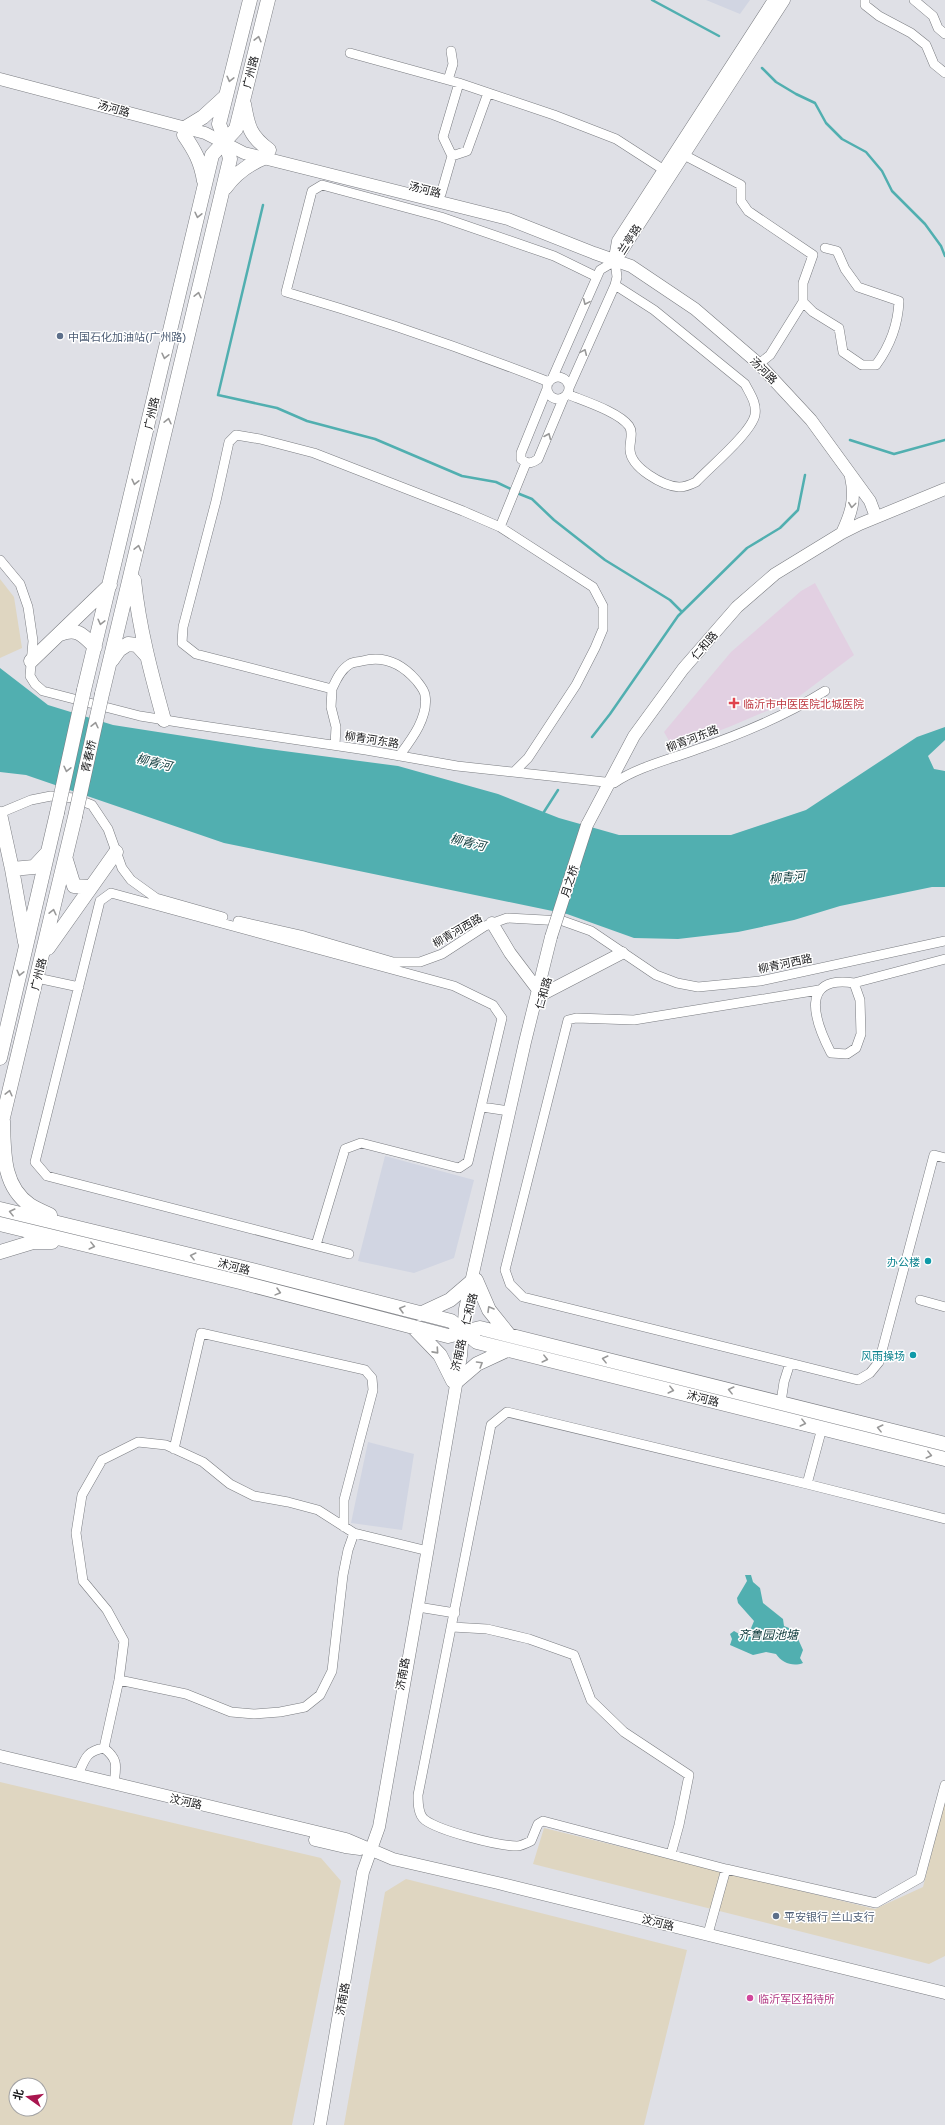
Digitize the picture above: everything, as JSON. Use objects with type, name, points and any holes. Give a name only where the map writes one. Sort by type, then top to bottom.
[{"type":"main road","name":"广州路","points":[[102,694],[133,570],[230,159],[226,142],[219,124],[250,0]]},
{"type":"main road","name":"广州路","points":[[84,690],[111,584],[212,155],[226,142],[236,128],[268,0]]},
{"type":"main road","points":[[205,186],[202,166],[198,155],[185,131],[203,117],[226,95]]},
{"type":"main road","points":[[222,194],[234,176],[248,164],[267,154],[256,141],[250,130],[243,100]]},
{"type":"main road","points":[[133,570],[138,619],[146,655],[164,720]]},
{"type":"main road","points":[[31,661],[111,584]]},
{"type":"main road","points":[[60,634],[70,630],[81,634],[95,647]]},
{"type":"main road","points":[[110,662],[119,650],[128,644],[137,645],[146,655]]},
{"type":"main road","name":"青春桥","points":[[57,812],[84,690]]},
{"type":"main road","name":"青春桥","points":[[75,817],[102,694]]},
{"type":"main road","name":"广州路","points":[[0,1058],[57,812]]},
{"type":"main road","points":[[0,813],[12,869],[26,951]]},
{"type":"main road","name":"广州路","points":[[75,817],[1,1125],[4,1161],[12,1186],[30,1205],[76,1227]]},
{"type":"main road","points":[[12,869],[34,867],[48,851]]},
{"type":"main road","points":[[43,955],[89,887],[116,852]]},
{"type":"main road","points":[[65,858],[74,886],[89,887]]},
{"type":"main road","name":"沭河路","points":[[0,1209],[450,1321],[477,1342],[945,1459]]},
{"type":"main road","name":"沭河路","points":[[0,1224],[448,1336],[480,1328],[945,1444]]},
{"type":"main road","points":[[0,1252],[33,1242],[76,1242]]},
{"type":"main road","points":[[420,1314],[450,1300],[474,1280],[489,1310],[509,1335]]},
{"type":"main road","points":[[413,1327],[440,1355],[455,1381],[477,1364],[507,1350]]},
{"type":"street","name":"兰亭路","points":[[615,261],[618,241],[774,0]]},
{"type":"street","name":"兰亭路","points":[[615,261],[784,0]]},
{"type":"street","points":[[865,0],[865,5],[879,16],[911,33],[926,45],[934,64],[945,73]]},
{"type":"street","points":[[914,0],[933,16],[938,28],[945,34]]},
{"type":"street","points":[[448,80],[453,64],[451,51]]},
{"type":"street","points":[[350,53],[459,83],[616,138],[664,170]]},
{"type":"street","name":"汤河路","points":[[0,79],[226,142],[244,152],[267,154],[510,211],[564,231],[598,247],[615,261]]},
{"type":"street","points":[[441,194],[452,156],[443,137],[459,83]]},
{"type":"street","name":"汤河路","points":[[0,87],[185,131]]},
{"type":"street","points":[[452,156],[467,151],[488,93]]},
{"type":"street","name":"汤河路","points":[[267,154],[508,219],[631,266],[649,276],[695,309],[759,364],[811,420],[870,501],[876,517]]},
{"type":"street","points":[[684,155],[741,185],[741,201],[748,211],[813,255],[803,282],[803,302],[770,355],[759,364]]},
{"type":"street","points":[[597,278],[554,256],[441,217],[322,185],[312,191],[286,292],[376,318],[450,344],[549,383],[563,379],[567,393],[619,417],[630,427],[630,451],[635,464],[647,475],[677,487],[687,486],[696,482],[750,428],[755,415],[754,400],[744,384],[654,310],[615,285]]},
{"type":"street","points":[[803,302],[813,312],[839,328],[842,352],[862,365],[876,365],[887,349],[898,317],[899,301],[858,287],[845,269],[837,251],[825,248]]},
{"type":"street","points":[[615,261],[615,285],[538,459],[532,463],[526,463],[521,459],[521,453],[549,383],[600,270],[615,261]]},
{"type":"street","points":[[549,383],[551,397],[560,399],[567,393]]},
{"type":"street","points":[[332,688],[196,654],[182,643],[183,627],[216,501],[229,442],[236,435],[260,439],[314,453],[424,495],[500,527],[593,587],[603,606],[603,629],[576,685],[528,758],[514,772]]},
{"type":"street","points":[[500,527],[526,463]]},
{"type":"street","points":[[842,533],[851,512],[854,491],[850,474]]},
{"type":"street","name":"仁和路","points":[[612,783],[638,739],[665,701],[687,672],[741,610],[777,578],[899,503],[945,484]]},
{"type":"street","name":"仁和路","points":[[590,826],[634,736],[683,669],[738,607],[774,574],[842,533],[876,517],[945,489]]},
{"type":"street","name":"柳青河东路","points":[[0,560],[20,584],[26,601],[34,641],[30,676],[34,684],[44,692],[140,716],[164,720],[335,745],[457,766],[612,783],[631,772],[705,747],[799,707],[825,691]]},
{"type":"street","points":[[335,745],[336,727],[331,707],[332,688],[338,676],[350,664],[368,659],[382,659],[396,662],[410,673],[421,687],[425,696],[420,725],[399,756]]},
{"type":"street","name":"柳青河西路","points":[[0,813],[31,800],[51,796],[74,798],[92,805],[108,829],[122,868],[131,880],[156,898],[393,962],[420,962],[442,954],[492,923],[507,918],[563,921],[591,932],[656,975],[677,983],[698,986],[760,981],[945,941]]},
{"type":"street","name":"月之桥","points":[[555,938],[590,826]]},
{"type":"street","points":[[316,1245],[345,1149],[361,1143],[459,1168],[468,1162],[502,1018],[493,1005],[454,986],[111,893],[100,901],[35,1162],[47,1176],[349,1254]]},
{"type":"street","points":[[492,923],[510,953],[540,992],[622,952]]},
{"type":"street","name":"仁和路","points":[[474,1280],[509,1111],[555,938]]},
{"type":"street","points":[[945,959],[854,983],[842,981],[826,984],[819,990],[634,1020],[576,1018],[568,1020],[505,1270],[510,1284],[523,1297],[858,1380],[870,1373],[879,1362],[934,1155],[945,1158]]},
{"type":"street","points":[[830,965],[834,983]]},
{"type":"street","points":[[37,978],[79,987]]},
{"type":"street","points":[[819,990],[815,1004],[819,1030],[831,1053],[847,1054],[856,1048],[861,1034],[860,1000],[854,983]]},
{"type":"street","name":"仁和路","points":[[464,1332],[465,1309],[474,1280],[540,992]]},
{"type":"street","points":[[482,1106],[509,1111]]},
{"type":"street","points":[[920,1300],[945,1307]]},
{"type":"street","name":"济南路","points":[[324,2125],[371,1874],[371,1850],[464,1332]]},
{"type":"street","points":[[174,1449],[201,1333],[365,1370],[372,1378],[373,1390],[344,1500],[344,1527]]},
{"type":"street","points":[[781,1402],[784,1382],[790,1363]]},
{"type":"street","name":"济南路","points":[[320,2125],[363,1872],[379,1827],[418,1607],[455,1381]]},
{"type":"street","points":[[945,1519],[807,1484],[506,1412],[491,1425],[418,1795],[418,1808],[424,1820],[437,1827],[456,1833],[519,1847],[531,1841],[538,1824],[543,1820],[726,1869],[876,1903],[920,1878],[945,1786]]},
{"type":"street","points":[[807,1484],[822,1428]]},
{"type":"street","points":[[104,1748],[119,1680],[124,1640],[107,1610],[83,1581],[76,1533],[82,1495],[102,1460],[138,1442],[166,1445],[203,1462],[230,1484],[254,1496],[288,1502],[318,1510],[354,1533],[424,1550]]},
{"type":"street","points":[[119,1680],[186,1694],[231,1712],[254,1714],[280,1712],[305,1707],[320,1695],[332,1671],[343,1575],[354,1533]]},
{"type":"street","points":[[418,1607],[455,1613]]},
{"type":"street","points":[[452,1627],[487,1629],[515,1636],[574,1655],[591,1700],[624,1732],[689,1775],[679,1826],[671,1854]]},
{"type":"street","points":[[78,1775],[93,1749],[104,1748],[113,1755],[116,1764],[114,1784]]},
{"type":"street","name":"汶河路","points":[[0,1756],[346,1839],[393,1859],[506,1885],[945,1993]]},
{"type":"street","name":"汶河路","points":[[0,1760],[345,1847],[395,1851],[945,1988]]},
{"type":"street","points":[[709,1930],[726,1869]]},
{"type":"shaded area","points":[[706,0],[750,0],[740,14]]},
{"type":"shaded area","points":[[0,579],[14,597],[22,648],[0,658]]},
{"type":"shaded area","points":[[815,583],[854,655],[797,698],[729,727],[673,748],[664,732],[731,652],[801,591]]},
{"type":"shaded area","points":[[385,1156],[474,1180],[454,1258],[414,1273],[358,1261]]},
{"type":"shaded area","points":[[368,1442],[414,1454],[402,1530],[351,1523]]},
{"type":"shaded area","points":[[0,1782],[321,1858],[341,1881],[292,2125],[0,2125]]},
{"type":"shaded area","points":[[945,1800],[945,1956],[929,1964],[533,1864],[544,1828],[875,1909],[923,1887]]},
{"type":"shaded area","points":[[406,1879],[687,1950],[644,2125],[344,2125],[385,1892]]},
{"type":"water","name":"柳青河","points":[[0,668],[48,705],[113,725],[261,748],[398,766],[498,794],[559,818],[619,835],[731,835],[806,810],[917,737],[945,727],[945,740],[928,756],[934,769],[945,771],[945,887],[932,887],[840,906],[794,920],[738,932],[678,939],[634,938],[567,914],[224,843],[26,775],[0,772]]},
{"type":"water","name":"齐鲁园池塘","points":[[745,1575],[751,1575],[753,1582],[760,1588],[763,1603],[783,1619],[784,1626],[794,1630],[803,1650],[800,1658],[803,1663],[795,1665],[788,1663],[781,1660],[776,1654],[766,1652],[753,1655],[730,1645],[732,1639],[730,1634],[734,1631],[741,1635],[749,1633],[754,1621],[738,1603],[737,1598],[747,1581]]},
{"type":"waterway","points":[[652,0],[719,36]]},
{"type":"waterway","points":[[762,68],[776,82],[815,103],[826,123],[842,139],[866,152],[882,171],[892,191],[925,224],[941,246],[945,256]]},
{"type":"waterway","points":[[263,205],[218,395],[277,408],[307,421],[375,439],[462,476],[496,482],[513,490]]},
{"type":"waterway","points":[[850,440],[894,454],[945,440]]},
{"type":"waterway","points":[[592,737],[610,714],[678,616],[747,548],[780,528],[798,510],[805,475]]},
{"type":"waterway","points":[[517,493],[532,499],[554,520],[605,560],[670,600],[682,612]]},
{"type":"waterway","points":[[542,815],[558,790]]},
{"type":"place","name":"中国石化加油站(广州路)","points":[[60,336]]},
{"type":"place","name":"临沂市中医医院北城医院","points":[[734,703]]},
{"type":"place","name":"办公楼","points":[[928,1261]]},
{"type":"place","name":"风雨操场","points":[[913,1355]]},
{"type":"place","name":"平安银行 兰山支行","points":[[776,1916]]},
{"type":"place","name":"临沂军区招待所","points":[[750,1998]]}]
